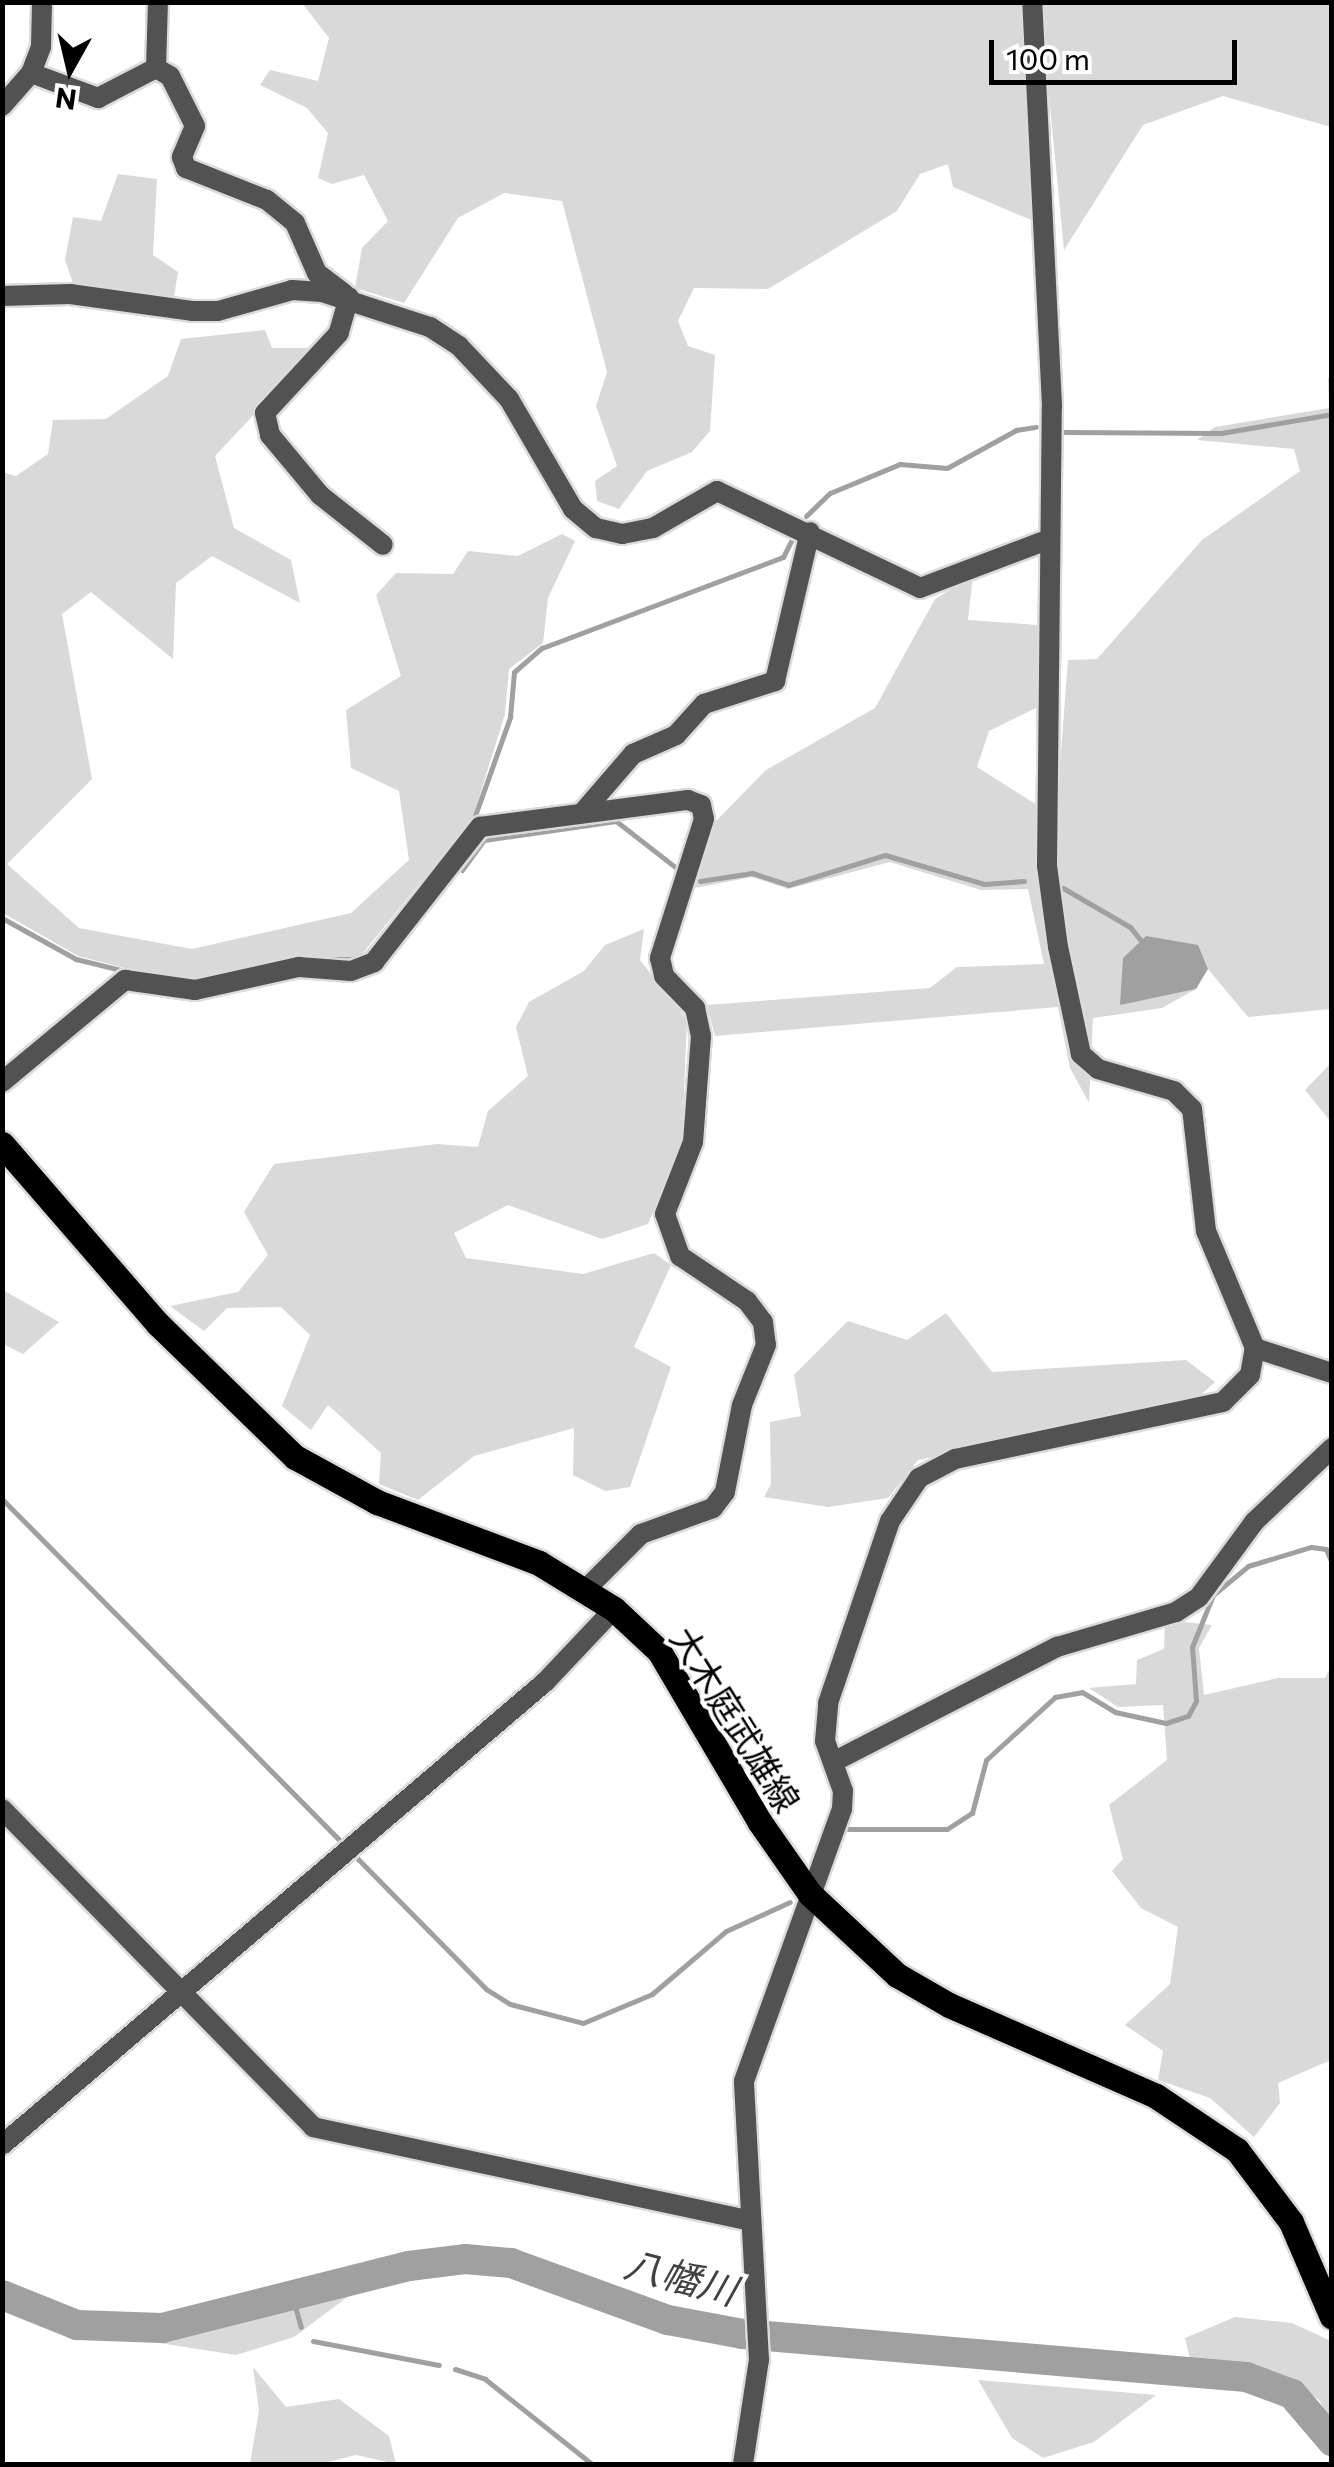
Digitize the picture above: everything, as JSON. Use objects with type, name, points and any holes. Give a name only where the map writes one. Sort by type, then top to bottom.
[{"type":"main road","name":"大木庭武雄線","points":[[2,1144],[170,1338],[295,1457],[377,1502],[587,1588],[614,1608],[659,1651],[759,1821],[810,1894],[896,1975],[949,2005],[1156,2096],[1237,2150],[1291,2222],[1332,2316]]},
{"type":"street","points":[[2,106],[31,72],[41,47],[42,2]]},
{"type":"street","points":[[156,68],[158,2]]},
{"type":"street","points":[[743,2464],[760,2360],[748,2220],[744,2081],[842,1809],[826,1741],[828,1703],[890,1521],[918,1478],[955,1459],[1222,1402],[1250,1375],[1255,1348],[1206,1230],[1192,1109],[1174,1091],[1098,1069],[1082,1054],[1074,1032],[1047,866],[1052,406],[1032,2]]},
{"type":"street","points":[[31,72],[98,98],[156,68]]},
{"type":"street","points":[[156,68],[170,76],[195,126],[182,157],[186,168],[267,200],[295,223],[317,273],[349,297]]},
{"type":"street","points":[[2,296],[70,294],[192,312],[218,311],[292,290],[349,297],[430,326],[459,346],[508,399],[573,508],[596,528],[622,534],[653,528],[716,491],[810,532],[920,588],[1050,540]]},
{"type":"street","points":[[349,297],[339,333],[264,413],[270,435],[320,494],[383,545]]},
{"type":"street","points":[[583,812],[633,754],[676,735],[704,704],[775,681],[810,532]]},
{"type":"street","points":[[2,1082],[125,980],[195,990],[299,967],[351,970],[374,962],[480,827],[688,800],[702,805],[704,818],[660,958],[664,976],[695,1008],[701,1036],[692,1142],[665,1214],[668,1236],[680,1256],[747,1300],[763,1322],[766,1345],[748,1383],[725,1492],[714,1508],[641,1534],[587,1588]]},
{"type":"street","points":[[1255,1348],[1332,1373]]},
{"type":"street","points":[[833,1762],[1057,1647],[1176,1612],[1198,1597],[1254,1522],[1332,1448]]},
{"type":"street","points":[[2,2145],[545,1682],[614,1608]]},
{"type":"street","points":[[2,1809],[313,2127],[748,2220]]},
{"type":"shaded area","points":[[302,3],[1020,3],[1036,222],[953,187],[948,164],[920,174],[897,211],[768,289],[694,288],[678,321],[688,346],[715,355],[710,431],[692,452],[647,471],[619,509],[597,501],[595,481],[617,466],[596,406],[607,372],[562,201],[504,193],[458,218],[404,303],[355,288],[362,248],[388,221],[364,175],[332,184],[318,178],[328,133],[307,108],[260,85],[270,70],[318,81],[329,38]]},
{"type":"shaded area","points":[[1040,3],[1331,3],[1331,127],[1223,96],[1143,125],[1064,250]]},
{"type":"shaded area","points":[[118,174],[157,179],[153,255],[178,272],[173,303],[76,292],[65,260],[73,217],[101,221]]},
{"type":"shaded area","points":[[265,330],[272,348],[316,348],[215,456],[234,528],[291,560],[300,603],[212,556],[176,583],[173,659],[91,592],[62,614],[92,779],[7,864],[79,928],[192,949],[351,913],[409,860],[399,791],[351,768],[346,710],[401,676],[376,595],[396,573],[453,574],[468,551],[518,556],[562,534],[575,541],[548,598],[543,643],[509,669],[505,714],[473,817],[359,958],[296,956],[199,978],[159,977],[78,956],[3,913],[2,472],[16,476],[48,454],[53,420],[106,419],[168,376],[181,339]]},
{"type":"shaded area","points":[[1331,378],[1331,1009],[1248,1017],[1208,969],[1198,946],[1120,1004],[1196,989],[1162,1008],[1093,1018],[1089,1103],[1070,1068],[1058,1007],[715,1036],[707,1005],[930,988],[957,967],[1044,964],[1028,889],[981,890],[890,862],[788,889],[752,877],[695,888],[714,823],[766,770],[875,708],[935,599],[973,576],[968,620],[1038,625],[1040,706],[989,731],[977,767],[1056,817],[1068,660],[1097,659],[1202,540],[1300,471],[1294,449],[1197,440],[1215,427],[1329,408]]},
{"type":"shaded area","points":[[644,929],[640,960],[687,1020],[682,1140],[648,1224],[602,1239],[508,1205],[454,1233],[466,1258],[583,1274],[654,1253],[671,1265],[634,1347],[671,1367],[630,1487],[605,1491],[573,1475],[574,1428],[474,1456],[418,1500],[379,1484],[381,1453],[328,1405],[311,1430],[282,1406],[310,1335],[281,1307],[227,1308],[204,1331],[170,1306],[238,1292],[268,1255],[244,1212],[274,1164],[437,1144],[478,1147],[488,1111],[528,1076],[516,1027],[529,1002],[584,971],[605,945]]},
{"type":"shaded area","points":[[1146,936],[1198,945],[1208,969],[1196,989],[1120,1005],[1123,958]]},
{"type":"shaded area","points":[[1331,1063],[1331,1122],[1305,1090]]},
{"type":"shaded area","points":[[3,1290],[59,1322],[23,1354],[3,1344]]},
{"type":"shaded area","points":[[946,1313],[992,1372],[1186,1360],[1215,1382],[1194,1401],[918,1460],[888,1498],[828,1507],[764,1497],[771,1484],[770,1422],[801,1416],[794,1375],[848,1321],[907,1340]]},
{"type":"shaded area","points":[[1165,1620],[1212,1625],[1199,1648],[1204,1695],[1278,1678],[1325,1678],[1331,1666],[1331,2060],[1278,2083],[1280,2103],[1254,2137],[1210,2098],[1158,2080],[1163,2051],[1125,2025],[1170,1984],[1178,1927],[1141,1908],[1112,1871],[1123,1859],[1109,1805],[1167,1760],[1163,1705],[1118,1707],[1089,1688],[1136,1684],[1137,1660],[1164,1649]]},
{"type":"shaded area","points":[[350,2295],[294,2337],[236,2355],[153,2342]]},
{"type":"shaded area","points":[[1235,2317],[1292,2323],[1329,2340],[1331,2422],[1319,2400],[1285,2376],[1190,2359],[1185,2338]]},
{"type":"shaded area","points":[[253,2367],[286,2407],[339,2399],[389,2436],[396,2464],[356,2455],[320,2464],[250,2464],[259,2410]]},
{"type":"shaded area","points":[[978,2380],[1156,2395],[1094,2442],[1043,2458],[1012,2438]]},
{"type":"waterway","points":[[1065,432],[1221,433],[1332,414]]},
{"type":"waterway","points":[[806,516],[830,493],[900,464],[947,468],[1016,430],[1036,427]]},
{"type":"waterway","points":[[472,824],[510,717],[514,672],[542,648],[783,557],[791,541]]},
{"type":"waterway","points":[[462,870],[484,840],[616,821],[679,870]]},
{"type":"waterway","points":[[700,881],[752,873],[788,885],[885,855],[984,884],[1024,881]]},
{"type":"waterway","points":[[1063,888],[1130,927],[1143,943]]},
{"type":"waterway","points":[[321,959],[362,959],[402,911]]},
{"type":"waterway","points":[[2,918],[76,959],[129,972]]},
{"type":"waterway","points":[[2,1499],[345,1846]]},
{"type":"waterway","points":[[848,1829],[947,1829],[972,1813],[986,1760],[1055,1697],[1082,1692],[1115,1712],[1166,1723],[1188,1716],[1196,1701],[1192,1647],[1213,1595],[1248,1566],[1311,1547],[1326,1549],[1332,1563]]},
{"type":"waterway","points":[[353,1854],[486,1989],[510,2004],[583,2023],[652,1994],[726,1931],[790,1902]]},
{"type":"waterway","name":"八幡川","points":[[2,2295],[77,2325],[162,2328],[409,2266],[465,2259],[511,2263],[668,2320],[743,2334],[1246,2377],[1292,2394],[1332,2441]]},
{"type":"waterway","points":[[292,2296],[301,2327]]},
{"type":"waterway","points":[[313,2341],[439,2365]]},
{"type":"waterway","points":[[455,2369],[485,2379],[592,2464]]}]
